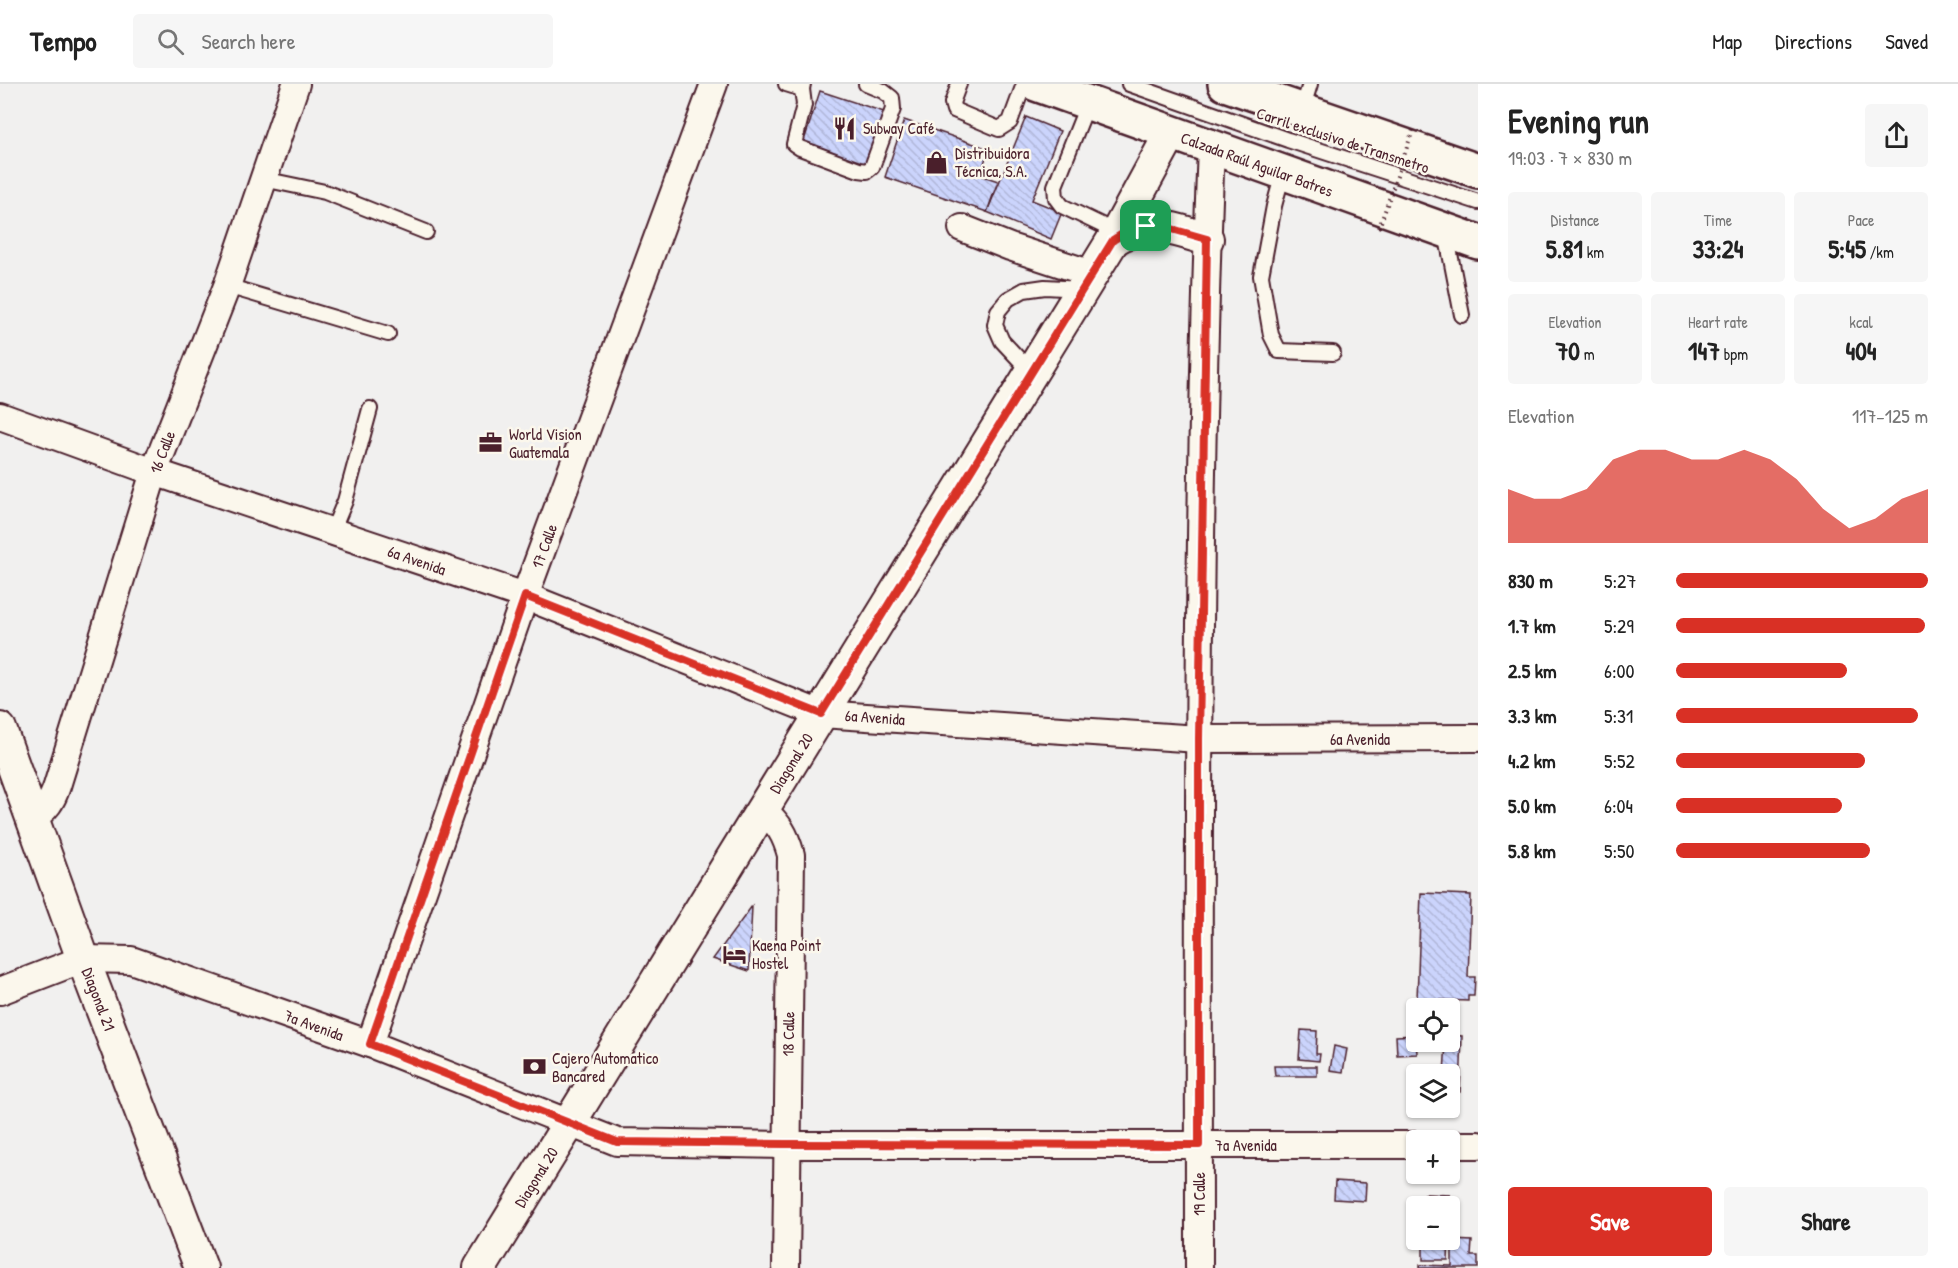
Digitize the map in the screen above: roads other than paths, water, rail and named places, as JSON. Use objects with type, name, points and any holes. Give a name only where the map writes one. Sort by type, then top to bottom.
[{"type":"highway","name":"Calzada Raúl Aguilar Batres","points":[[1036,84],[1478,242]]},
{"type":"highway","points":[[1225,84],[1306,97],[1478,171]]},
{"type":"street","name":"16 Calle","points":[[33,817],[52,802],[154,472],[226,286],[296,84]]},
{"type":"street","name":"17 Calle","points":[[370,1044],[525,596],[714,84]]},
{"type":"street","name":"Diagonal 20","points":[[480,1268],[1087,282],[1115,236],[1171,133]]},
{"type":"street","name":"19 Calle","points":[[1199,1268],[1199,739],[1207,239],[1211,147]]},
{"type":"street","points":[[1115,236],[1146,226],[1165,227],[1207,239]]},
{"type":"street","points":[[962,228],[1087,282]]},
{"type":"street","name":"6a Avenida","points":[[0,416],[154,472],[525,596],[821,714],[1199,739],[1478,738]]},
{"type":"street","name":"Diagonal 21","points":[[0,729],[201,1268]]},
{"type":"street","name":"18 Calle","points":[[763,809],[780,825],[791,855],[786,1268]]},
{"type":"street","name":"7a Avenida","points":[[0,991],[84,959],[131,960],[370,1044],[617,1142],[1406,1145]]},
{"type":"street","points":[[1460,1145],[1478,1145]]},
{"type":"lane","points":[[786,84],[802,86],[804,105],[794,144],[867,171],[872,167],[893,109],[892,98],[883,91],[866,84]]},
{"type":"lane","points":[[959,84],[952,103],[954,110],[999,129],[1010,122],[1024,84]]},
{"type":"lane","name":"Carril exclusivo de Transmetro","points":[[1129,84],[1288,140],[1478,201]]},
{"type":"lane","points":[[1088,103],[1056,186],[1056,198],[1062,206],[1115,236]]},
{"type":"lane","points":[[1283,173],[1274,206],[1261,276],[1271,335],[1279,351],[1333,353]]},
{"type":"lane","points":[[263,179],[325,192],[426,232]]},
{"type":"lane","points":[[1446,231],[1462,315]]},
{"type":"lane","points":[[1031,372],[1002,341],[995,325],[998,311],[1008,299],[1024,290],[1087,282]]},
{"type":"lane","points":[[226,286],[388,334]]},
{"type":"lane","points":[[332,532],[345,501],[370,409]]},
{"type":"place","name":"Subway Café","points":[[845,128]]},
{"type":"place","name":"Distribuidora Técnica, S.A.","points":[[937,162]]},
{"type":"place","name":"World Vision Guatemala","points":[[491,443]]},
{"type":"place","name":"Kaena Point Hostel","points":[[734,954]]},
{"type":"place","name":"Cajero Automatico Bancared","points":[[534,1067]]}]
